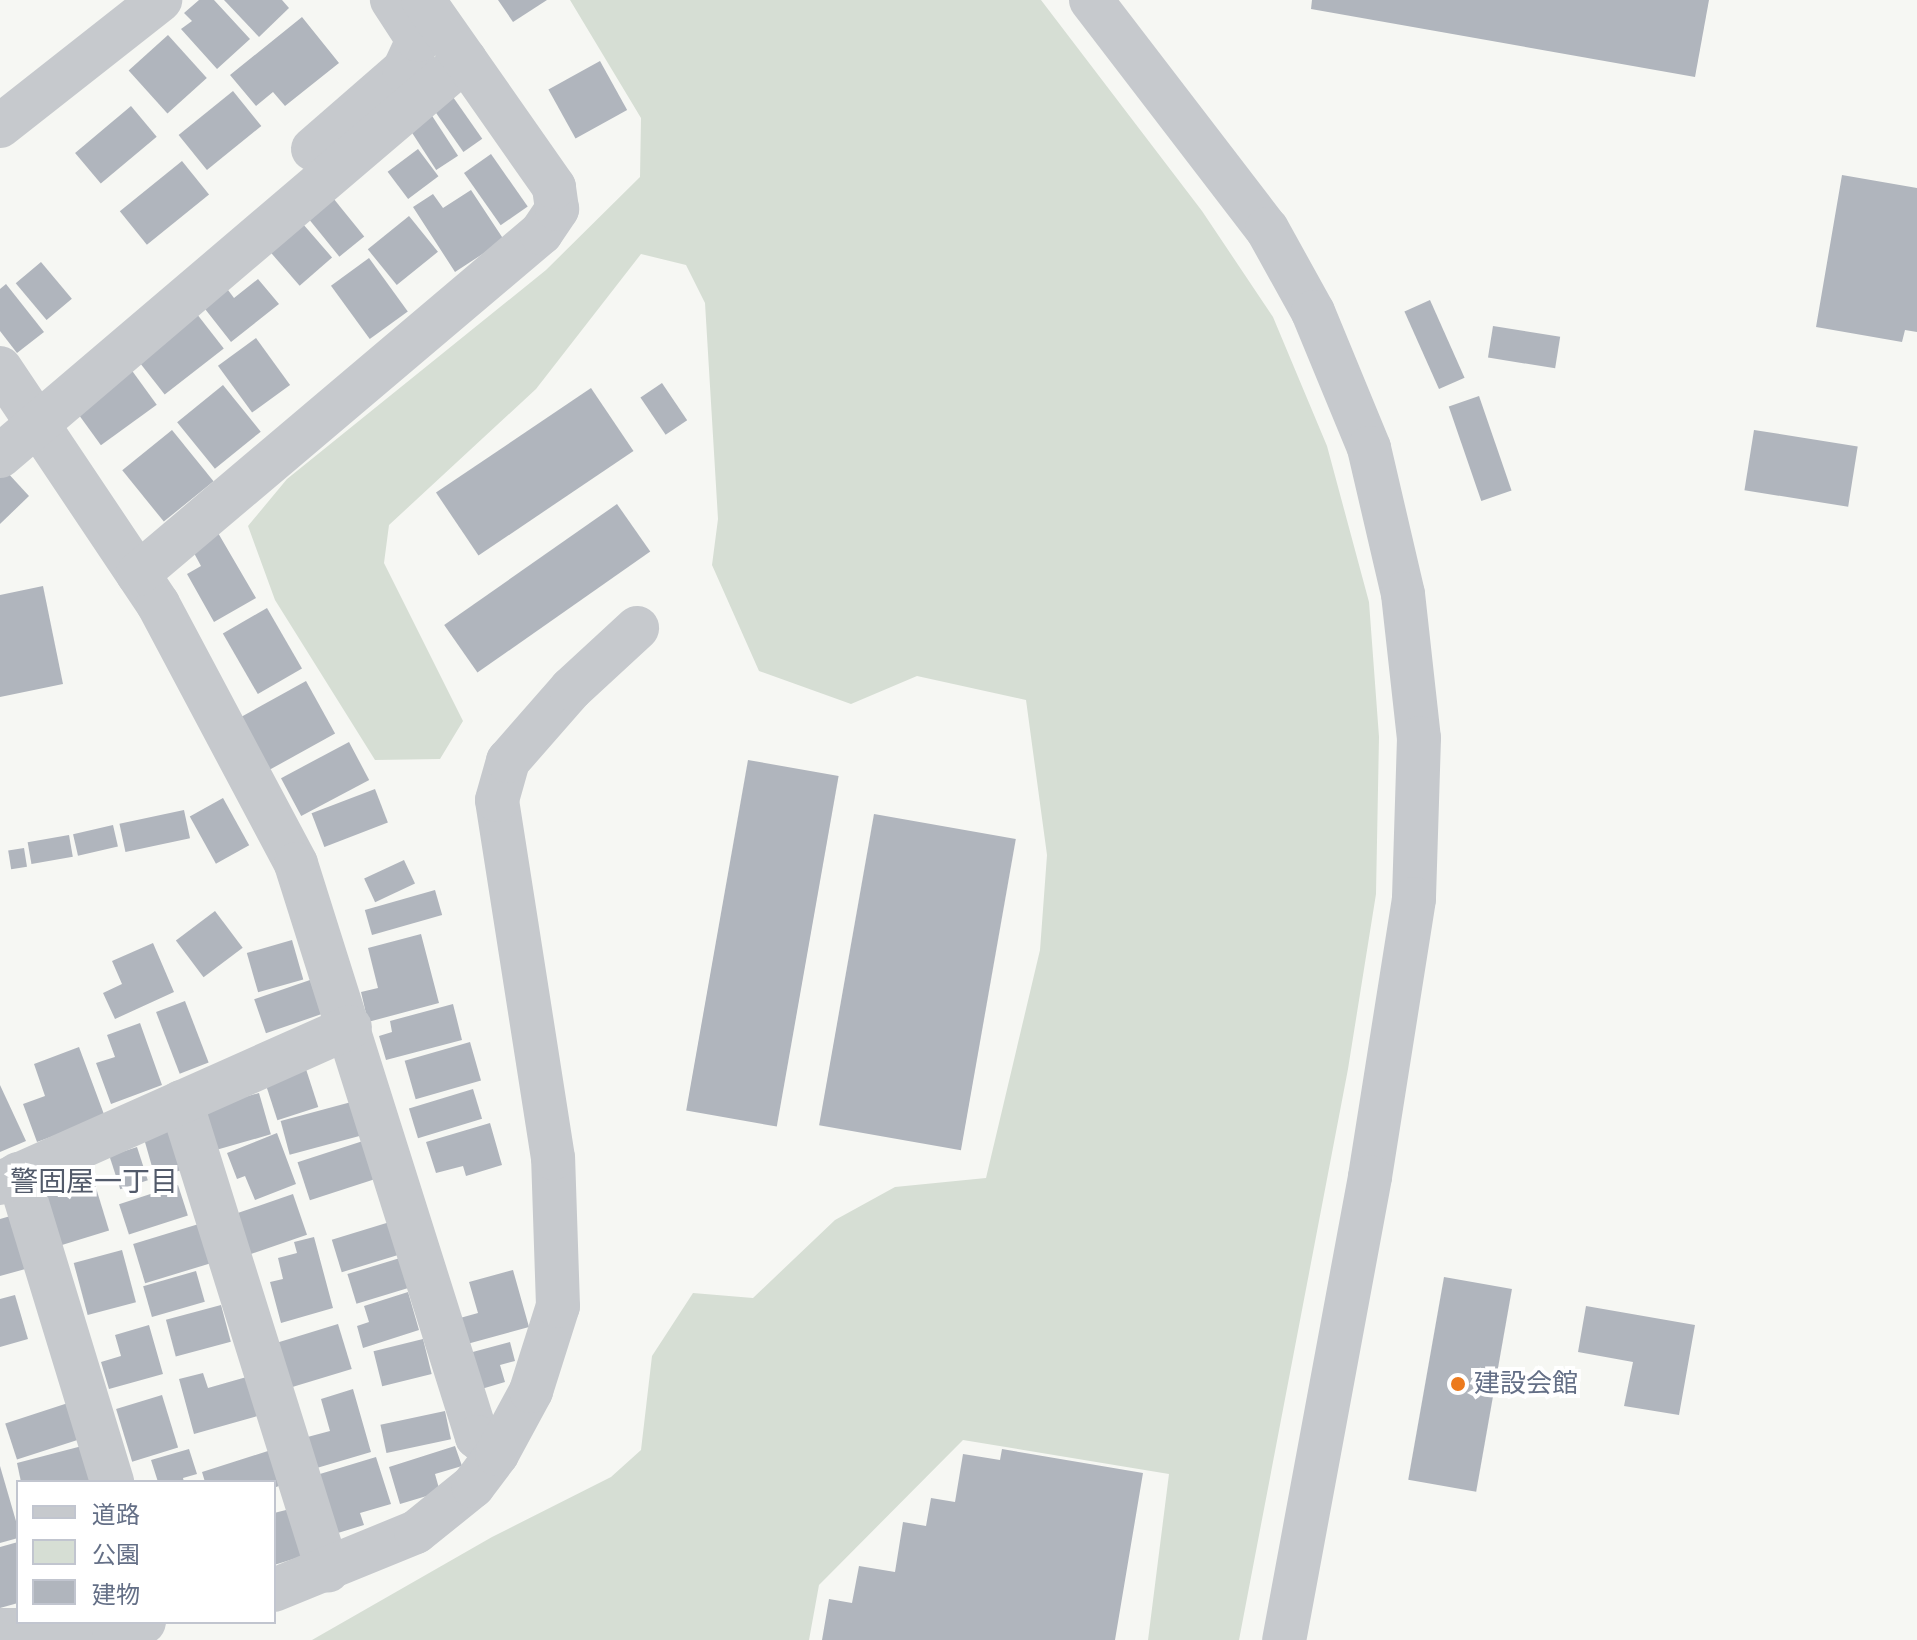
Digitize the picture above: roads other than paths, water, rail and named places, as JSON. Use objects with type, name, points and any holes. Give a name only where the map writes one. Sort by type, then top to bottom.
[{"type":"street","points":[[0,126],[160,0]]},
{"type":"street","points":[[148,328],[141,298],[404,70],[418,40],[392,0]]},
{"type":"street","points":[[138,574],[541,233],[557,209],[554,187],[423,0]]},
{"type":"street","points":[[1091,0],[1267,229],[1313,312],[1369,448],[1403,594],[1419,738],[1414,899],[1370,1177],[1284,1640]]},
{"type":"street","points":[[0,456],[465,60]]},
{"type":"street","points":[[0,368],[158,604],[296,864],[477,1437],[497,1454]]},
{"type":"street","points":[[276,1589],[416,1532],[473,1486],[497,1454],[531,1391],[558,1306],[553,1158],[497,800],[508,761],[571,689],[637,628]]},
{"type":"street","points":[[111,1480],[9,1178],[350,1027]]},
{"type":"street","points":[[181,1102],[328,1570]]},
{"type":"street","points":[[0,1630],[114,1630],[136,1624]]},
{"type":"place","name":"建設会館","points":[[1458,1384]]},
{"type":"district","name":"警固屋一丁目","points":[[94,1181]]}]
